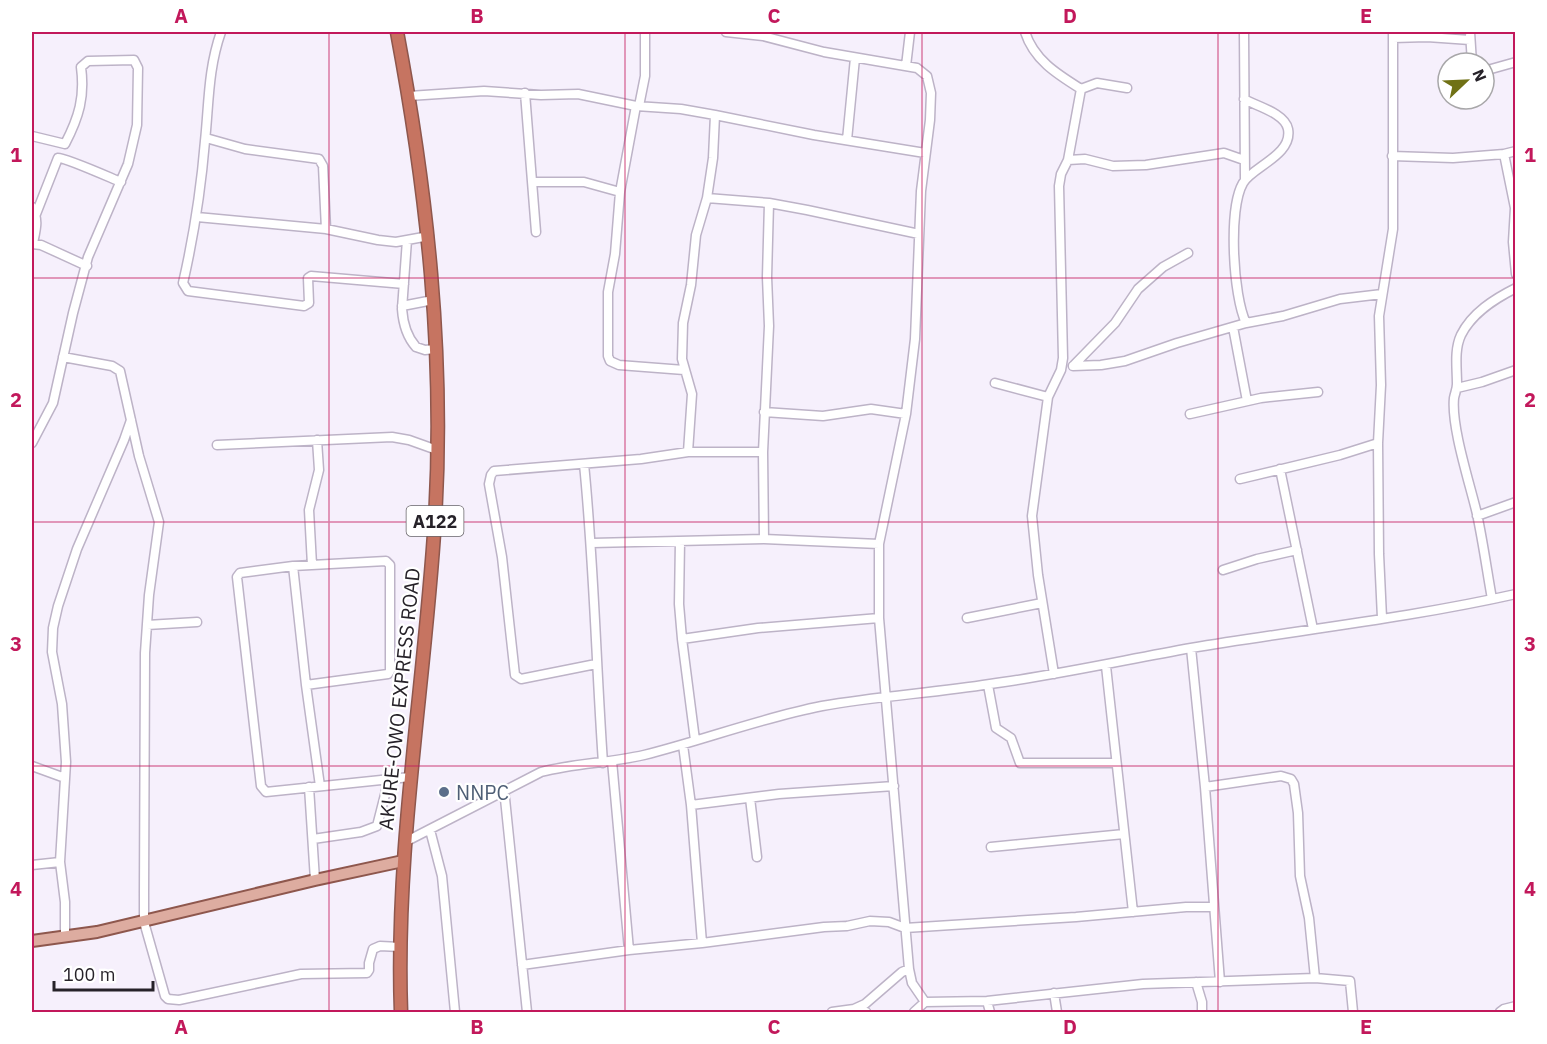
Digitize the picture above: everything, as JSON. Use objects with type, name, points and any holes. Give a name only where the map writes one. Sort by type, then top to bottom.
[{"type":"highway","name":"AKURE-OWO EXPRESS ROAD","points":[[397,32],[409,96],[429,236],[438,406],[435,519],[429,611],[403,861],[400,947],[401,1012]]},
{"type":"main road","points":[[32,941],[97,932],[144,922],[403,861]]},
{"type":"street","points":[[221,32],[208,90],[206,138],[197,217],[183,282],[188,291],[304,306],[309,303],[308,278],[311,276],[404,284]]},
{"type":"street","points":[[645,32],[645,76],[620,192],[615,254],[608,292],[608,356],[610,361],[620,365],[684,370]]},
{"type":"street","points":[[726,32],[743,32],[824,52],[906,66],[923,71],[930,84],[930,120],[921,191],[915,339],[906,414],[879,544],[879,618],[909,969],[912,983],[925,1002]]},
{"type":"street","points":[[906,66],[910,32]]},
{"type":"street","points":[[1024,32],[1032,48],[1045,64],[1081,89]]},
{"type":"street","points":[[1244,32],[1245,179],[1236,200],[1234,229],[1239,308],[1246,323]]},
{"type":"street","points":[[1382,618],[1379,554],[1378,443],[1381,385],[1379,316],[1393,229],[1393,35],[1470,36],[1472,51]]},
{"type":"street","points":[[847,140],[855,58]]},
{"type":"street","points":[[32,136],[65,144],[74,128],[80,107],[83,93],[81,67],[83,63],[134,60],[138,68],[137,125],[128,164],[88,257],[53,403],[32,444]]},
{"type":"street","points":[[1496,68],[1515,62]]},
{"type":"street","points":[[1081,89],[1097,84],[1127,87]]},
{"type":"street","points":[[1054,674],[1042,603],[1032,516],[1048,397],[1061,370],[1063,340],[1059,186],[1061,174],[1068,160],[1081,89]]},
{"type":"street","points":[[409,96],[484,90],[541,95],[583,94],[638,106],[681,109],[926,153]]},
{"type":"street","points":[[525,93],[536,232]]},
{"type":"street","points":[[1244,99],[1278,115],[1285,121],[1288,130],[1286,141],[1275,158],[1245,179]]},
{"type":"street","points":[[688,452],[692,394],[682,359],[683,323],[691,285],[696,235],[707,198],[715,115]]},
{"type":"street","points":[[206,138],[245,149],[319,159],[322,166],[326,229]]},
{"type":"street","points":[[1392,156],[1453,158],[1515,151]]},
{"type":"street","points":[[1068,160],[1086,159],[1113,166],[1146,165],[1224,153],[1244,160]]},
{"type":"street","points":[[1504,154],[1515,208],[1513,242],[1515,274]]},
{"type":"street","points":[[87,266],[32,243],[38,225],[34,211],[58,158],[121,182]]},
{"type":"street","points":[[533,182],[584,182],[620,192]]},
{"type":"street","points":[[707,198],[769,203],[919,234]]},
{"type":"street","points":[[764,539],[763,452],[769,326],[767,277],[769,203]]},
{"type":"street","points":[[197,217],[326,229],[396,242],[429,236]]},
{"type":"street","points":[[407,240],[403,321],[414,345],[421,349],[435,349]]},
{"type":"street","points":[[1073,366],[1115,323],[1138,289],[1163,267],[1188,254]]},
{"type":"street","points":[[1492,599],[1477,516],[1456,423],[1454,398],[1457,388],[1456,359],[1461,335],[1469,322],[1485,307],[1515,288]]},
{"type":"street","points":[[1061,370],[1073,366],[1125,361],[1169,345],[1246,323],[1283,316],[1340,299],[1382,294]]},
{"type":"street","points":[[402,306],[433,300]]},
{"type":"street","points":[[1233,327],[1247,401]]},
{"type":"street","points":[[63,357],[112,366],[120,371],[139,456],[159,522],[147,625],[143,740],[144,922],[163,991],[168,999],[172,1000],[301,974],[367,973],[373,949],[380,946],[400,947]]},
{"type":"street","points":[[1457,388],[1515,370]]},
{"type":"street","points":[[995,383],[1048,397]]},
{"type":"street","points":[[1190,414],[1247,401],[1318,392]]},
{"type":"street","points":[[764,412],[823,416],[871,409],[906,414]]},
{"type":"street","points":[[65,936],[60,862],[65,778],[64,724],[52,652],[53,628],[77,549],[131,420]]},
{"type":"street","points":[[217,445],[399,437],[437,450]]},
{"type":"street","points":[[312,565],[309,510],[319,470],[317,440]]},
{"type":"street","points":[[1240,478],[1280,470],[1378,443]]},
{"type":"street","points":[[597,664],[521,679],[515,675],[502,557],[489,484],[490,475],[499,469],[641,459],[688,452],[763,452]]},
{"type":"street","points":[[584,464],[592,543],[597,664],[629,950]]},
{"type":"street","points":[[1280,470],[1313,629]]},
{"type":"street","points":[[1477,516],[1515,502]]},
{"type":"street","points":[[592,543],[764,539],[879,544]]},
{"type":"street","points":[[680,541],[681,639],[695,740]]},
{"type":"street","points":[[1223,570],[1297,550]]},
{"type":"street","points":[[306,685],[385,675],[390,671],[390,565],[386,561],[293,567],[240,573],[237,577],[261,786],[266,792],[410,777]]},
{"type":"street","points":[[293,567],[320,786]]},
{"type":"street","points":[[405,842],[504,789],[541,772],[607,762],[683,745],[796,712],[885,696],[988,685],[1106,666],[1191,648],[1382,618],[1515,594]]},
{"type":"street","points":[[967,618],[1042,603]]},
{"type":"street","points":[[681,639],[758,628],[879,618]]},
{"type":"street","points":[[147,625],[197,622]]},
{"type":"street","points":[[1191,648],[1205,787],[1220,982]]},
{"type":"street","points":[[1106,666],[1133,912]]},
{"type":"street","points":[[988,685],[996,728],[1011,738],[1020,763],[1116,763]]},
{"type":"street","points":[[683,745],[691,805],[702,943]]},
{"type":"street","points":[[32,766],[65,778]]},
{"type":"street","points":[[1205,787],[1281,776],[1290,779],[1294,784],[1298,813],[1300,876],[1309,918],[1315,978]]},
{"type":"street","points":[[313,839],[361,832],[377,826],[389,779]]},
{"type":"street","points":[[691,805],[894,786]]},
{"type":"street","points":[[309,787],[315,880]]},
{"type":"street","points":[[504,789],[527,1012]]},
{"type":"street","points":[[750,798],[757,857]]},
{"type":"street","points":[[430,830],[442,876],[455,1012]]},
{"type":"street","points":[[991,846],[1124,834]]},
{"type":"street","points":[[32,864],[60,862]]},
{"type":"street","points":[[522,965],[629,950],[847,926],[870,921],[889,922],[905,928],[1000,923],[1186,907],[1214,907]]},
{"type":"street","points":[[832,1012],[854,1009],[865,1004],[902,972],[909,969]]},
{"type":"street","points":[[914,1012],[925,1002],[987,1001],[1123,986],[1315,978],[1350,981],[1353,1012]]},
{"type":"street","points":[[1196,982],[1202,1002],[1202,1012]]},
{"type":"street","points":[[1054,993],[1057,1012]]},
{"type":"street","points":[[987,1001],[990,1012]]},
{"type":"street","points":[[1500,1012],[1515,1006]]},
{"type":"street","points":[[854,1009],[866,1012]]},
{"type":"place","name":"NNPC","points":[[444,792]]}]
